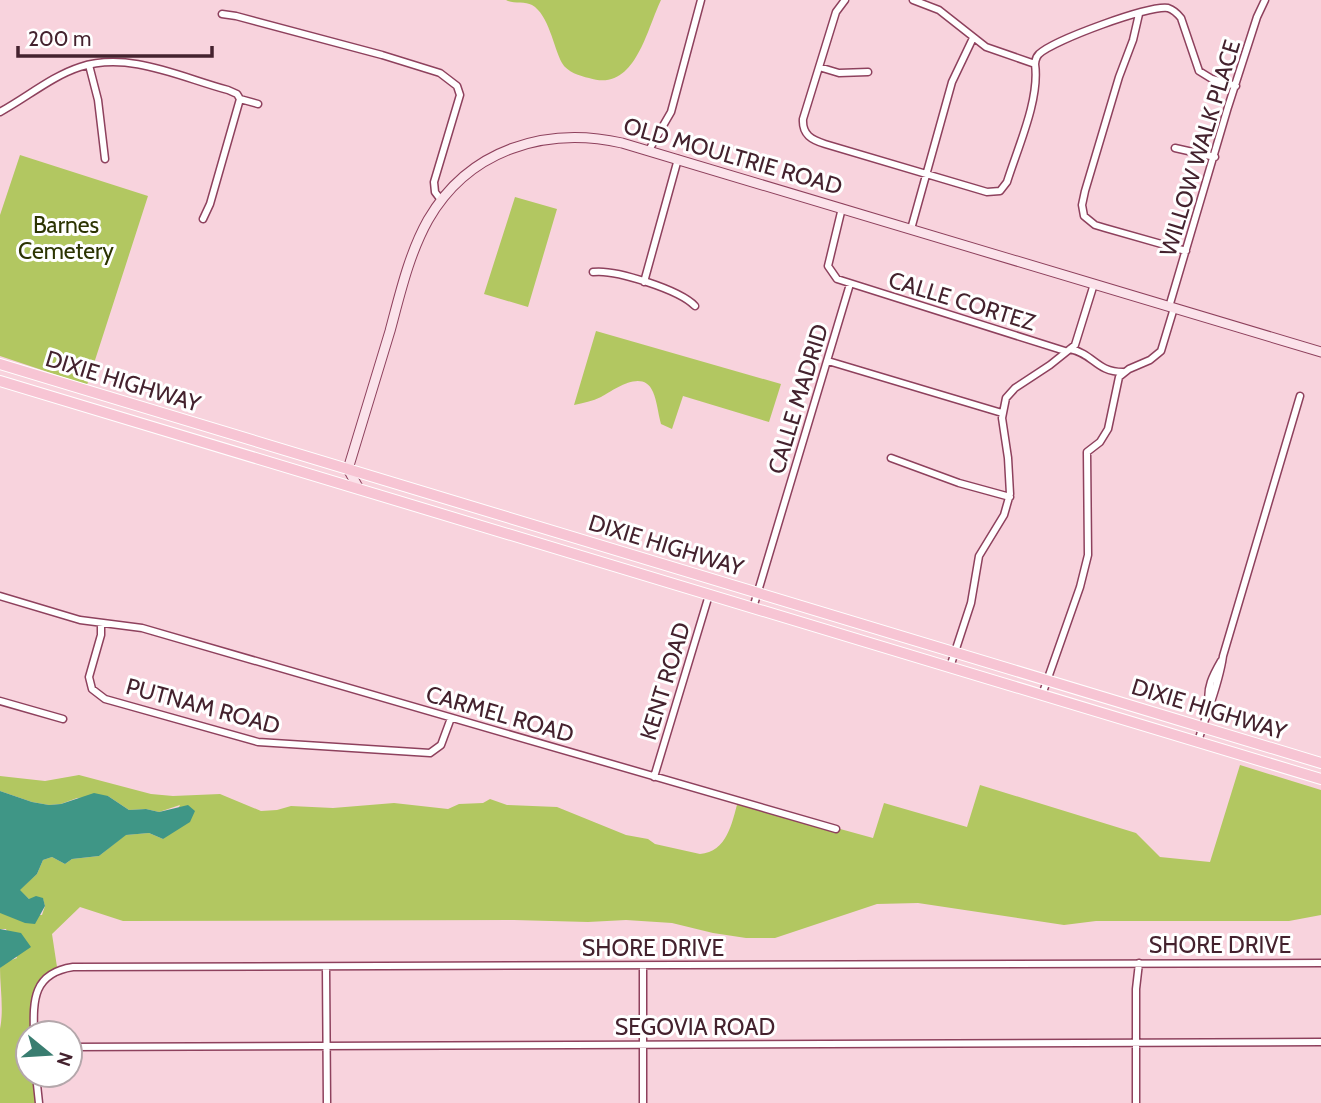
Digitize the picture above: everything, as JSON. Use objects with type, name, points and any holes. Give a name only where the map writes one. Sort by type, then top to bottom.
[{"type":"main road","name":"OLD MOULTRIE ROAD","points":[[348,469],[413,251],[428,221],[442,200],[475,168],[501,152],[554,137],[600,138],[649,150],[1321,352]]},
{"type":"main road","name":"DIXIE HIGHWAY","points":[[0,364],[1321,763]]},
{"type":"main road","points":[[0,381],[1321,779]]},
{"type":"main road","points":[[348,469],[359,489]]},
{"type":"street","points":[[649,150],[671,112],[701,0]]},
{"type":"street","points":[[845,0],[836,12],[803,119],[803,128],[810,137],[825,144],[987,192],[1003,190],[1007,182],[1034,97],[1037,79],[1035,64],[1039,54],[1071,35],[1160,8],[1176,12],[1181,18],[1199,71],[1212,79],[1236,86]]},
{"type":"street","points":[[913,0],[939,10],[986,47],[1035,64]]},
{"type":"street","name":"WILLOW WALK PLACE","points":[[1123,372],[1150,360],[1161,351],[1186,251],[1224,120],[1265,0]]},
{"type":"street","points":[[222,14],[369,51],[449,79],[457,86],[460,95],[434,182],[435,192],[442,200]]},
{"type":"street","points":[[1139,14],[1085,191],[1082,205],[1084,216],[1105,228],[1186,251]]},
{"type":"street","points":[[911,229],[952,82],[973,38]]},
{"type":"street","points":[[0,112],[60,77],[89,65],[117,62],[142,65],[228,90],[237,94],[240,99],[258,104]]},
{"type":"street","points":[[89,65],[97,100],[104,159]]},
{"type":"street","points":[[819,66],[839,73],[868,72]]},
{"type":"street","points":[[203,219],[210,204],[240,99]]},
{"type":"street","points":[[1175,148],[1215,158]]},
{"type":"street","points":[[644,282],[678,159]]},
{"type":"street","points":[[842,208],[828,266],[837,279],[850,284]]},
{"type":"street","points":[[593,272],[607,271],[675,292],[695,306]]},
{"type":"street","name":"CALLE CORTEZ","points":[[850,284],[1084,353],[1104,370],[1123,372]]},
{"type":"street","name":"CALLE MADRID","points":[[753,608],[850,284]]},
{"type":"street","points":[[950,667],[971,603],[979,556],[1004,515],[1010,497],[1002,413],[1008,395],[1050,365],[1076,342],[1094,284]]},
{"type":"street","points":[[828,360],[1002,413]]},
{"type":"street","points":[[1042,695],[1080,587],[1088,555],[1087,452],[1100,442],[1108,429],[1116,381],[1123,372]]},
{"type":"street","points":[[1198,742],[1220,678],[1223,656],[1300,396]]},
{"type":"street","points":[[154,427],[158,412]]},
{"type":"street","points":[[891,458],[959,483],[1010,497]]},
{"type":"street","points":[[556,532],[562,551]]},
{"type":"street","name":"KENT ROAD","points":[[654,777],[709,595]]},
{"type":"street","points":[[0,596],[80,620],[101,623]]},
{"type":"street","name":"CARMEL ROAD","points":[[101,623],[155,632],[836,829]]},
{"type":"street","name":"PUTNAM ROAD","points":[[101,623],[101,635],[89,677],[96,693],[105,699],[243,738],[274,745],[430,752],[440,746],[451,718]]},
{"type":"street","points":[[0,701],[63,719]]},
{"type":"street","points":[[1136,1103],[1136,989],[1139,963]]},
{"type":"street","name":"SHORE DRIVE","points":[[33,1019],[39,987],[55,972],[68,968],[1321,963]]},
{"type":"street","points":[[643,966],[643,1103]]},
{"type":"street","points":[[326,967],[327,1103]]},
{"type":"street","name":"SEGOVIA ROAD","points":[[84,1047],[1321,1042]]},
{"type":"green space","points":[[506,0],[661,0],[637,56],[618,76],[605,80],[582,76],[567,69],[562,63],[547,23],[538,10],[529,4]]},
{"type":"green space","name":"Barnes Cemetery","points":[[20,155],[148,196],[87,385],[0,356],[0,215]]},
{"type":"green space","points":[[515,197],[557,209],[528,307],[484,294]]},
{"type":"green space","points":[[596,331],[781,384],[769,422],[683,396],[672,429],[661,424],[656,399],[648,385],[636,381],[588,402],[574,405]]},
{"type":"green space","points":[[1240,765],[1321,790],[1321,915],[1289,921],[1096,921],[1064,925],[918,903],[877,904],[775,938],[746,938],[672,923],[626,920],[123,921],[80,907],[52,934],[57,967],[36,988],[31,1003],[30,1019],[14,1019],[14,1089],[35,1089],[36,1103],[0,1103],[0,968],[6,962],[17,958],[6,929],[0,929],[0,913],[42,915],[45,906],[43,899],[29,899],[19,890],[37,874],[43,860],[52,857],[65,864],[72,859],[99,856],[125,835],[149,833],[163,839],[180,805],[159,812],[146,809],[129,810],[108,796],[77,798],[49,805],[0,791],[0,776],[45,781],[79,775],[151,794],[220,794],[261,811],[291,806],[333,808],[394,803],[448,809],[459,804],[483,803],[490,799],[507,805],[557,807],[626,835],[700,854],[709,852],[722,842],[727,835],[738,801],[873,838],[884,803],[967,827],[980,785],[1136,833],[1160,857],[1210,862]]},
{"type":"shaded area","points":[[0,791],[49,805],[61,804],[94,793],[108,796],[129,810],[146,809],[159,812],[188,805],[195,811],[190,822],[163,839],[149,833],[126,835],[99,856],[72,859],[65,864],[52,857],[43,860],[37,874],[20,890],[29,899],[36,896],[43,898],[45,906],[35,924],[25,923],[0,913]]},
{"type":"shaded area","points":[[0,929],[21,933],[31,947],[0,968]]}]
